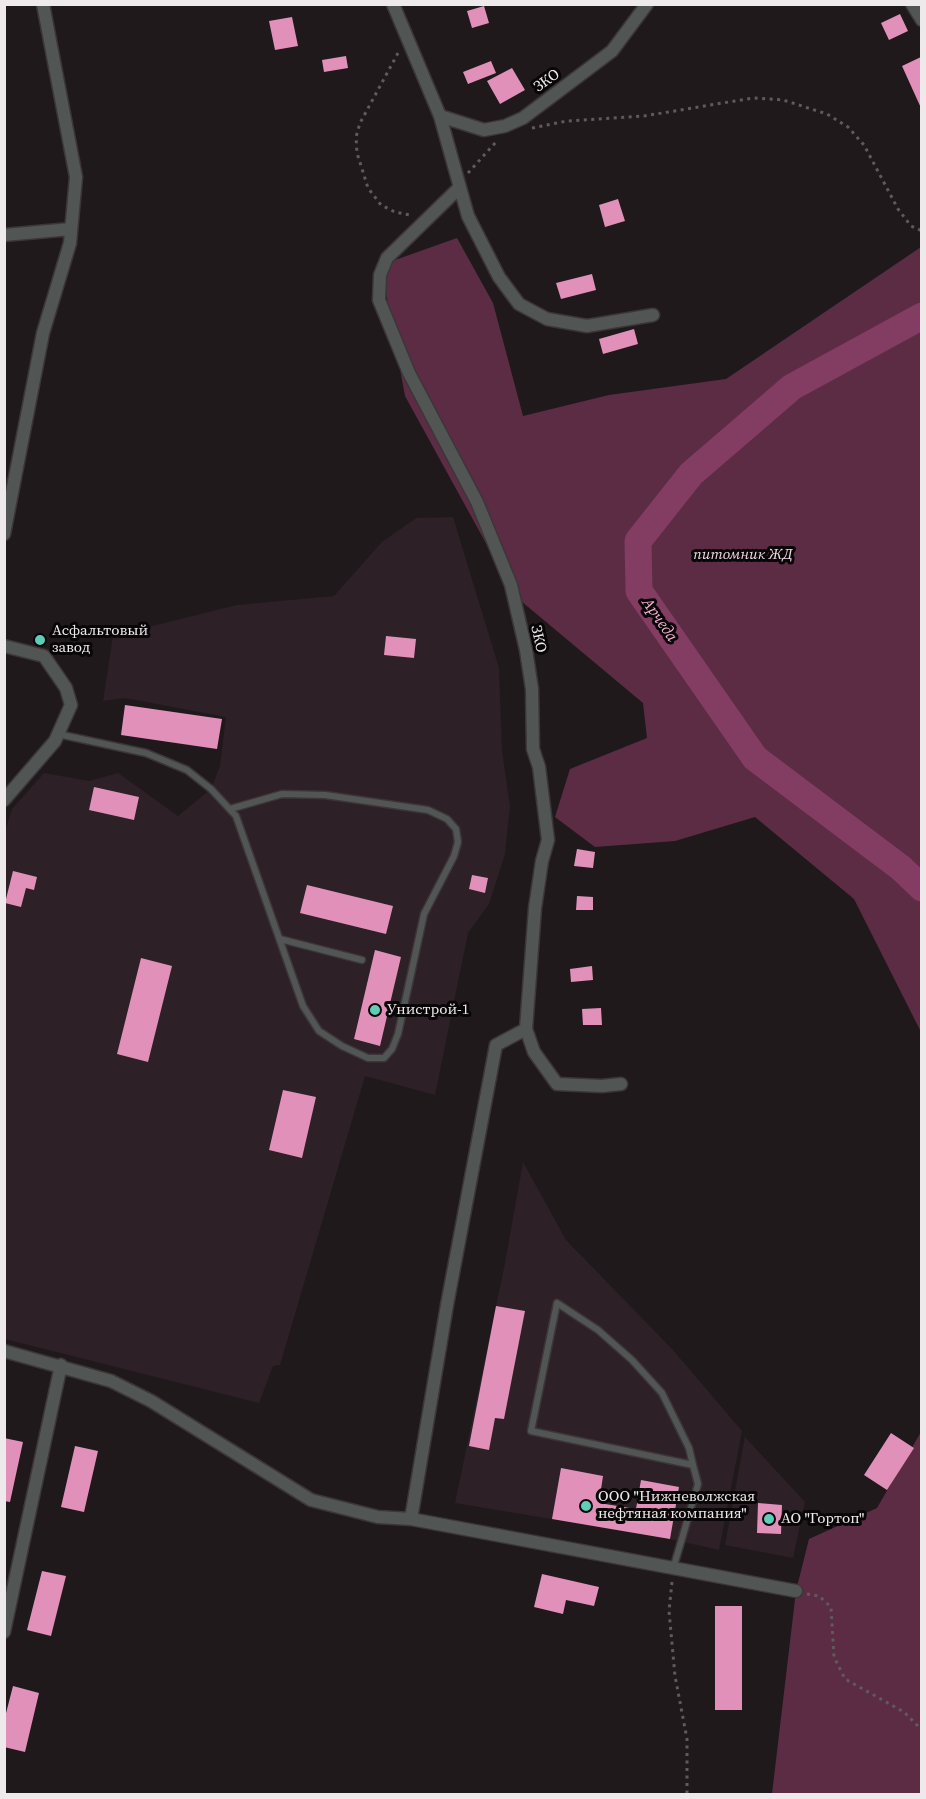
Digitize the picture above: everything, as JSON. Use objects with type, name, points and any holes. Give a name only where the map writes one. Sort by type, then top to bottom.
[{"type":"street","points":[[4,534],[43,333],[70,243],[76,177],[42,4]]},
{"type":"street","points":[[393,4],[440,116],[468,216],[499,277],[519,304],[547,319],[587,326],[652,315]]},
{"type":"street","name":"ЗКО","points":[[440,116],[484,129],[505,126],[523,118],[612,51],[647,4]]},
{"type":"street","points":[[912,4],[921,20]]},
{"type":"street","name":"ЗКО","points":[[460,187],[436,213],[387,258],[380,275],[378,289],[388,324],[409,373],[477,502],[507,574],[526,650],[532,689],[533,749],[540,767],[548,840],[542,861],[535,909],[526,1029],[534,1052],[557,1084],[621,1084]]},
{"type":"street","points":[[4,235],[71,229]]},
{"type":"street","points":[[4,646],[44,656],[66,688],[71,705],[58,734],[4,800]]},
{"type":"street","points":[[411,1519],[447,1305],[496,1045],[526,1029]]},
{"type":"street","points":[[4,1351],[61,1365],[111,1381],[151,1401],[311,1500],[378,1517],[411,1519],[796,1591]]},
{"type":"street","points":[[4,1632],[61,1365]]},
{"type":"lane","points":[[58,734],[125,747],[187,770],[211,789],[236,816],[303,1006],[319,1031],[342,1046],[368,1058],[384,1058],[392,1049],[398,1034],[424,914],[454,856],[458,842],[456,829],[447,819],[428,810],[325,795],[282,795],[230,809]]},
{"type":"lane","points":[[280,939],[362,960]]},
{"type":"lane","points":[[673,1569],[698,1484],[689,1448],[662,1393],[632,1360],[598,1330],[557,1303],[531,1431],[693,1465]]},
{"type":"path","points":[[406,39],[360,123],[356,137],[357,153],[368,188],[381,205],[408,215],[436,213]]},
{"type":"path","points":[[460,187],[466,176],[493,146],[505,126],[532,128],[567,121],[644,116],[753,98],[783,100],[827,114],[848,127],[864,145],[898,209],[911,226],[921,231]]},
{"type":"path","points":[[673,1569],[669,1611],[675,1676],[687,1739],[689,1775],[687,1794]]},
{"type":"path","points":[[796,1591],[819,1596],[831,1607],[834,1657],[845,1679],[904,1712],[921,1730]]},
{"type":"shaded area","points":[[453,517],[499,668],[502,751],[510,806],[505,854],[489,904],[468,933],[435,1095],[365,1076],[280,1365],[273,1366],[259,1403],[5,1339],[4,835],[12,809],[44,773],[89,781],[118,773],[178,816],[211,789],[220,766],[226,717],[125,698],[103,701],[113,636],[237,605],[334,596],[382,542],[416,518]]},
{"type":"shaded area","name":"ООО \"Нижневолжская нефтяная компания\"","points":[[523,1162],[566,1240],[673,1350],[742,1431],[719,1550],[670,1539],[455,1503],[505,1263]]},
{"type":"shaded area","points":[[745,1437],[805,1502],[793,1558],[725,1545]]},
{"type":"green space","name":"питомник ЖД","points":[[457,238],[493,303],[523,416],[609,395],[726,379],[921,247],[921,1032],[854,899],[755,817],[675,841],[595,847],[555,817],[570,769],[647,738],[643,703],[515,596],[405,396],[381,265]]},
{"type":"green space","points":[[921,1432],[921,1794],[772,1794],[796,1591],[809,1539],[877,1508]]},
{"type":"building","points":[[484,6],[489,23],[472,28],[467,11]]},
{"type":"building","points":[[900,14],[908,31],[889,40],[881,23]]},
{"type":"building","points":[[292,17],[298,46],[275,50],[269,21]]},
{"type":"building","points":[[346,56],[348,68],[324,72],[322,60]]},
{"type":"building","points":[[921,57],[921,108],[902,66]]},
{"type":"building","points":[[491,61],[496,73],[468,84],[463,72]]},
{"type":"building","points":[[512,68],[525,90],[500,104],[487,81]]},
{"type":"building","points":[[618,199],[625,221],[605,227],[599,205]]},
{"type":"building","points":[[592,274],[596,290],[561,299],[556,283]]},
{"type":"building","points":[[634,329],[638,344],[603,354],[599,339]]},
{"type":"building","points":[[386,636],[416,639],[414,658],[384,655]]},
{"type":"building","points":[[125,705],[222,719],[217,749],[121,735]]},
{"type":"building","points":[[94,787],[139,797],[134,820],[89,810]]},
{"type":"building","points":[[577,849],[595,852],[593,868],[574,866]]},
{"type":"building","points":[[13,871],[37,877],[34,890],[26,888],[21,907],[5,903]]},
{"type":"building","points":[[472,875],[488,878],[485,893],[469,889]]},
{"type":"building","points":[[307,885],[393,906],[386,934],[300,913]]},
{"type":"building","points":[[577,896],[593,897],[593,910],[576,910]]},
{"type":"building","name":"Унистрой-1","points":[[375,950],[401,957],[380,1046],[354,1039]]},
{"type":"building","points":[[141,958],[172,966],[148,1062],[117,1054]]},
{"type":"building","points":[[592,966],[593,980],[571,982],[570,969]]},
{"type":"building","points":[[601,1008],[602,1025],[583,1025],[582,1009]]},
{"type":"building","points":[[283,1090],[316,1097],[302,1158],[269,1150]]},
{"type":"building","points":[[496,1306],[525,1311],[504,1419],[495,1418],[489,1450],[469,1446]]},
{"type":"building","points":[[891,1433],[914,1448],[887,1490],[864,1475]]},
{"type":"building","points":[[4,1438],[23,1442],[10,1502],[4,1501]]},
{"type":"building","points":[[75,1446],[98,1451],[84,1512],[61,1507]]},
{"type":"building","name":"ООО \"Нижневолжская нефтяная компания\"","points":[[561,1468],[603,1476],[599,1503],[636,1509],[641,1480],[679,1487],[670,1539],[552,1519]]},
{"type":"building","name":"АО \"Гортоп\"","points":[[758,1503],[782,1505],[781,1534],[757,1533]]},
{"type":"building","points":[[42,1571],[66,1576],[51,1636],[27,1630]]},
{"type":"building","points":[[542,1574],[599,1587],[594,1606],[566,1600],[563,1614],[534,1607]]},
{"type":"building","points":[[715,1606],[742,1606],[742,1710],[715,1710]]},
{"type":"building","points":[[13,1686],[39,1693],[25,1752],[4,1747],[4,1721]]},
{"type":"waterway","name":"Арчеда","points":[[922,316],[792,387],[691,474],[638,541],[639,591],[755,758],[901,868],[922,888]]},
{"type":"place","name":"Асфальтовый завод","points":[[40,640]]},
{"type":"place","name":"Унистрой-1","points":[[375,1010]]},
{"type":"place","name":"ООО \"Нижневолжская нефтяная компания\"","points":[[586,1506]]},
{"type":"place","name":"АО \"Гортоп\"","points":[[769,1519]]}]
